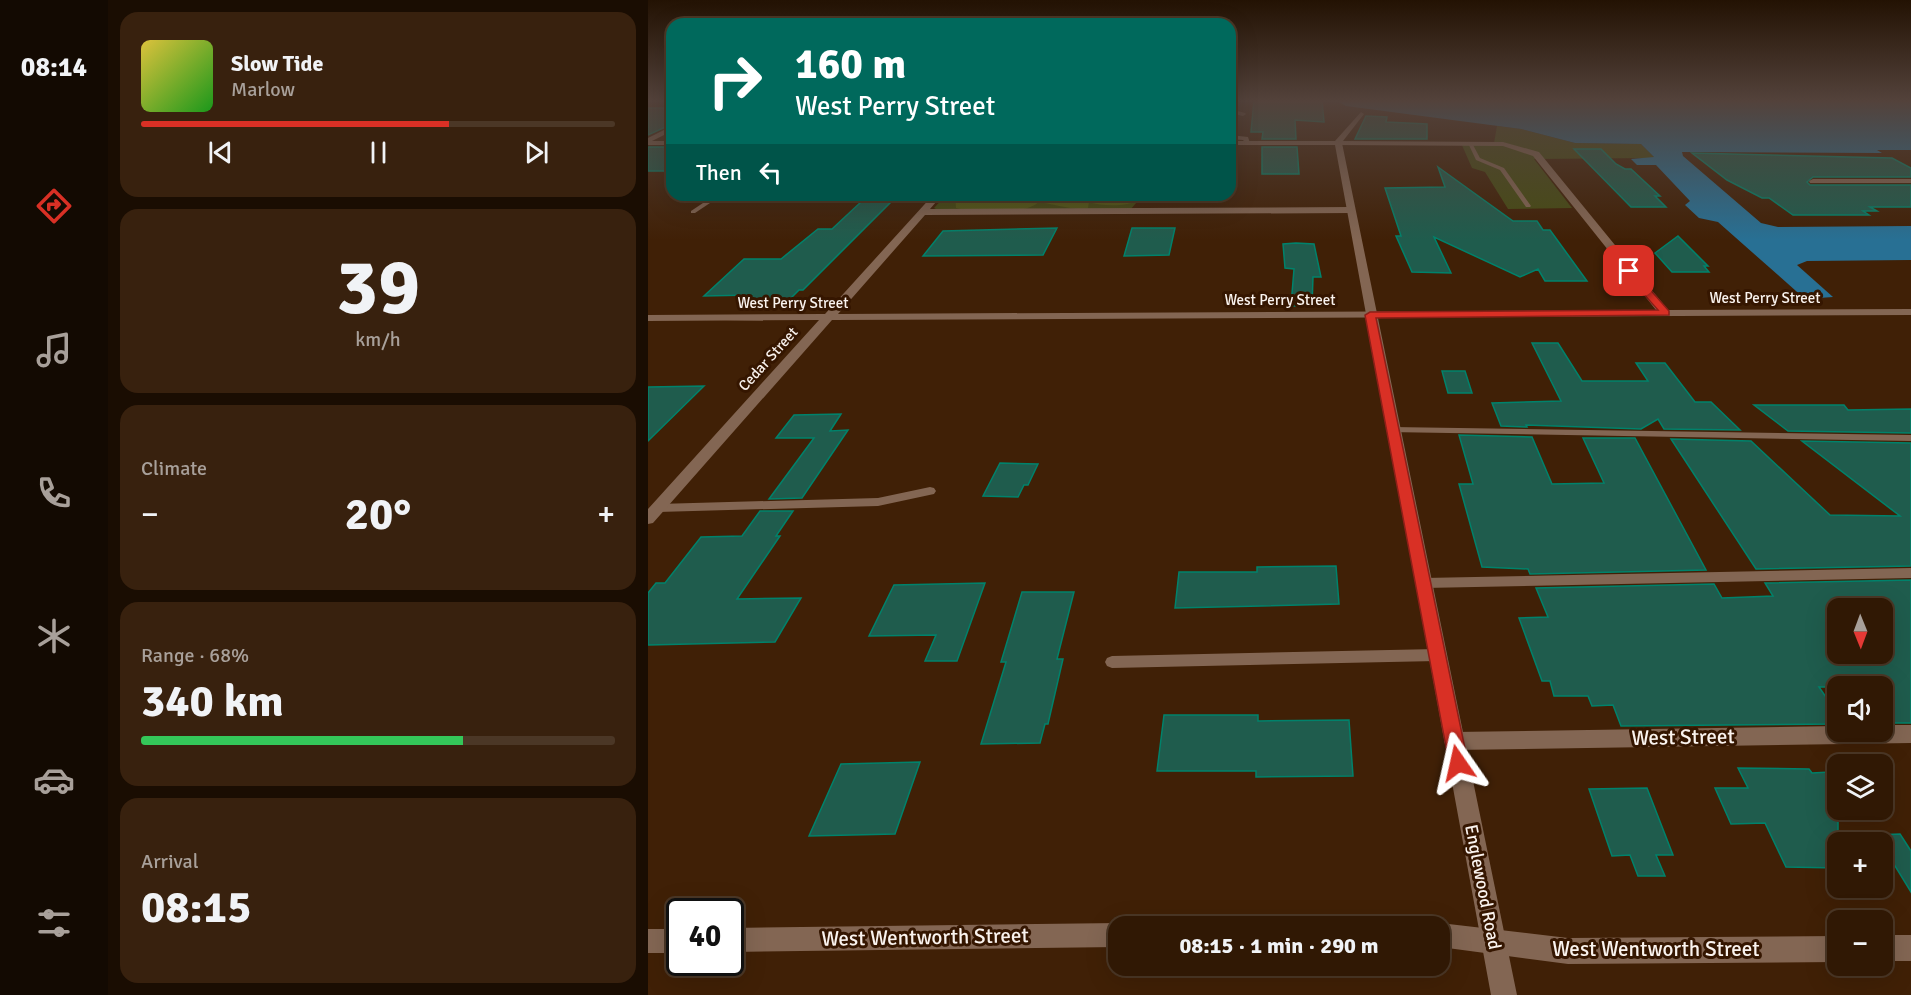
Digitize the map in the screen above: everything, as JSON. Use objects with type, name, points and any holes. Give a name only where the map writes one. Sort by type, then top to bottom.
[{"type":"street","name":"Englewood Road","points":[[1339,146],[1392,430],[1504,995]]},
{"type":"street","points":[[1513,146],[1536,153],[1665,313]]},
{"type":"street","points":[[1813,181],[1911,181]]},
{"type":"street","name":"Cedar Street","points":[[648,519],[932,201]]},
{"type":"street","points":[[922,212],[1351,210]]},
{"type":"street","name":"West Perry Street","points":[[648,318],[1911,312]]},
{"type":"street","name":"West Street","points":[[1454,741],[1911,734]]},
{"type":"street","name":"West Wentworth Street","points":[[744,940],[1108,935]]},
{"type":"street","name":"West Wentworth Street","points":[[1450,936],[1568,951],[1827,949]]},
{"type":"street","points":[[648,941],[666,941]]},
{"type":"street","points":[[1893,948],[1911,948]]},
{"type":"lane","points":[[1471,146],[1478,159],[1502,170],[1528,206]]},
{"type":"lane","points":[[693,212],[709,201]]},
{"type":"lane","points":[[1392,430],[1532,430],[1742,437],[1911,438]]},
{"type":"lane","points":[[658,507],[878,502],[930,491]]},
{"type":"lane","points":[[1424,583],[1911,573]]},
{"type":"lane","points":[[1112,662],[1437,655]]},
{"type":"green space","points":[[1463,146],[1643,146],[1655,158],[1534,159],[1572,208],[1508,209],[1485,172],[1472,168]]},
{"type":"green space","points":[[940,201],[1138,201],[1130,210],[938,210],[934,208]]},
{"type":"green space","points":[[955,201],[1139,201],[1121,205],[1089,202],[1088,208],[1077,209],[1039,202],[1022,210],[999,212],[956,208]]},
{"type":"water","points":[[1643,146],[1911,146],[1911,150],[1877,150],[1882,153],[1682,152],[1683,156],[1761,223],[1778,227],[1911,226],[1911,260],[1807,261],[1797,265],[1833,297],[1805,299],[1718,222],[1699,218],[1685,205],[1690,201],[1656,165],[1637,165],[1631,159],[1654,157]]},
{"type":"building","points":[[648,147],[666,147],[666,171],[648,171]]},
{"type":"building","points":[[1262,147],[1297,147],[1299,174],[1262,174]]},
{"type":"building","points":[[1574,149],[1601,149],[1616,164],[1625,169],[1631,169],[1660,196],[1655,196],[1666,207],[1631,207]]},
{"type":"building","points":[[1692,153],[1892,158],[1911,168],[1911,177],[1813,177],[1807,182],[1810,185],[1911,185],[1911,207],[1870,207],[1877,211],[1863,211],[1869,215],[1793,215],[1769,198],[1762,198],[1727,180]]},
{"type":"building","points":[[1438,167],[1513,221],[1537,221],[1543,230],[1550,230],[1587,281],[1545,281],[1538,269],[1520,277],[1434,237],[1451,273],[1412,272],[1396,236],[1401,236],[1385,188],[1445,187]]},
{"type":"building","points":[[861,202],[891,202],[803,290],[799,290],[790,299],[746,300],[751,295],[704,296],[744,259],[781,259],[818,229],[832,229]]},
{"type":"building","points":[[1057,228],[1043,255],[923,256],[943,231]]},
{"type":"building","points":[[1132,228],[1175,228],[1169,255],[1124,256]]},
{"type":"building","points":[[1678,236],[1708,266],[1704,266],[1709,272],[1672,272],[1655,253]]},
{"type":"building","points":[[1283,244],[1314,244],[1321,277],[1313,277],[1312,306],[1291,306],[1294,269],[1285,268]]},
{"type":"building","points":[[1532,343],[1558,343],[1582,381],[1648,381],[1636,363],[1665,363],[1695,402],[1711,402],[1740,430],[1664,429],[1658,419],[1641,429],[1501,426],[1492,403],[1561,401]]},
{"type":"building","points":[[1442,371],[1465,371],[1472,393],[1448,393]]},
{"type":"building","points":[[704,386],[648,441],[648,387]]},
{"type":"building","points":[[1754,405],[1844,405],[1848,410],[1911,409],[1911,433],[1788,431]]},
{"type":"building","points":[[841,414],[830,431],[848,430],[802,498],[769,499],[814,438],[776,438],[794,415]]},
{"type":"building","points":[[1459,435],[1532,437],[1552,484],[1604,483],[1583,438],[1635,438],[1706,570],[1530,574],[1528,569],[1482,567],[1459,484],[1473,484]]},
{"type":"building","points":[[1671,439],[1751,441],[1830,515],[1900,516],[1802,441],[1911,443],[1911,566],[1756,569]]},
{"type":"building","points":[[1000,463],[1038,464],[1028,485],[1024,485],[1018,497],[983,496]]},
{"type":"building","points":[[760,511],[793,511],[776,536],[780,536],[737,599],[801,598],[775,642],[648,645],[648,593],[656,583],[665,583],[701,537],[742,536]]},
{"type":"building","points":[[1336,566],[1339,604],[1175,608],[1179,572],[1257,572],[1257,567]]},
{"type":"building","points":[[1911,580],[1911,723],[1893,722],[1893,676],[1827,676],[1827,687],[1819,687],[1827,699],[1827,724],[1621,726],[1613,705],[1592,706],[1588,696],[1554,696],[1550,681],[1542,681],[1519,618],[1548,617],[1536,588],[1714,584],[1722,598],[1773,596],[1765,583]]},
{"type":"building","points":[[985,583],[957,661],[925,661],[936,635],[869,636],[894,585]]},
{"type":"building","points":[[1022,592],[1074,592],[1057,659],[1063,659],[1048,724],[1045,724],[1040,743],[981,744],[1006,662],[1001,662]]},
{"type":"building","points":[[1164,715],[1258,715],[1258,721],[1349,720],[1353,776],[1256,777],[1256,771],[1157,771]]},
{"type":"building","points":[[920,762],[895,834],[809,836],[841,764]]},
{"type":"building","points":[[1738,768],[1809,769],[1812,773],[1827,772],[1827,820],[1838,820],[1838,832],[1827,832],[1827,868],[1786,867],[1765,823],[1731,824],[1715,788],[1748,788]]},
{"type":"building","points":[[1647,788],[1673,855],[1656,855],[1665,876],[1638,876],[1630,855],[1612,856],[1589,789]]},
{"type":"building","points":[[1893,834],[1900,834],[1911,851],[1911,892],[1893,863]]},
{"type":"route","points":[[1458,763],[1370,315],[1665,313],[1629,271]]}]
